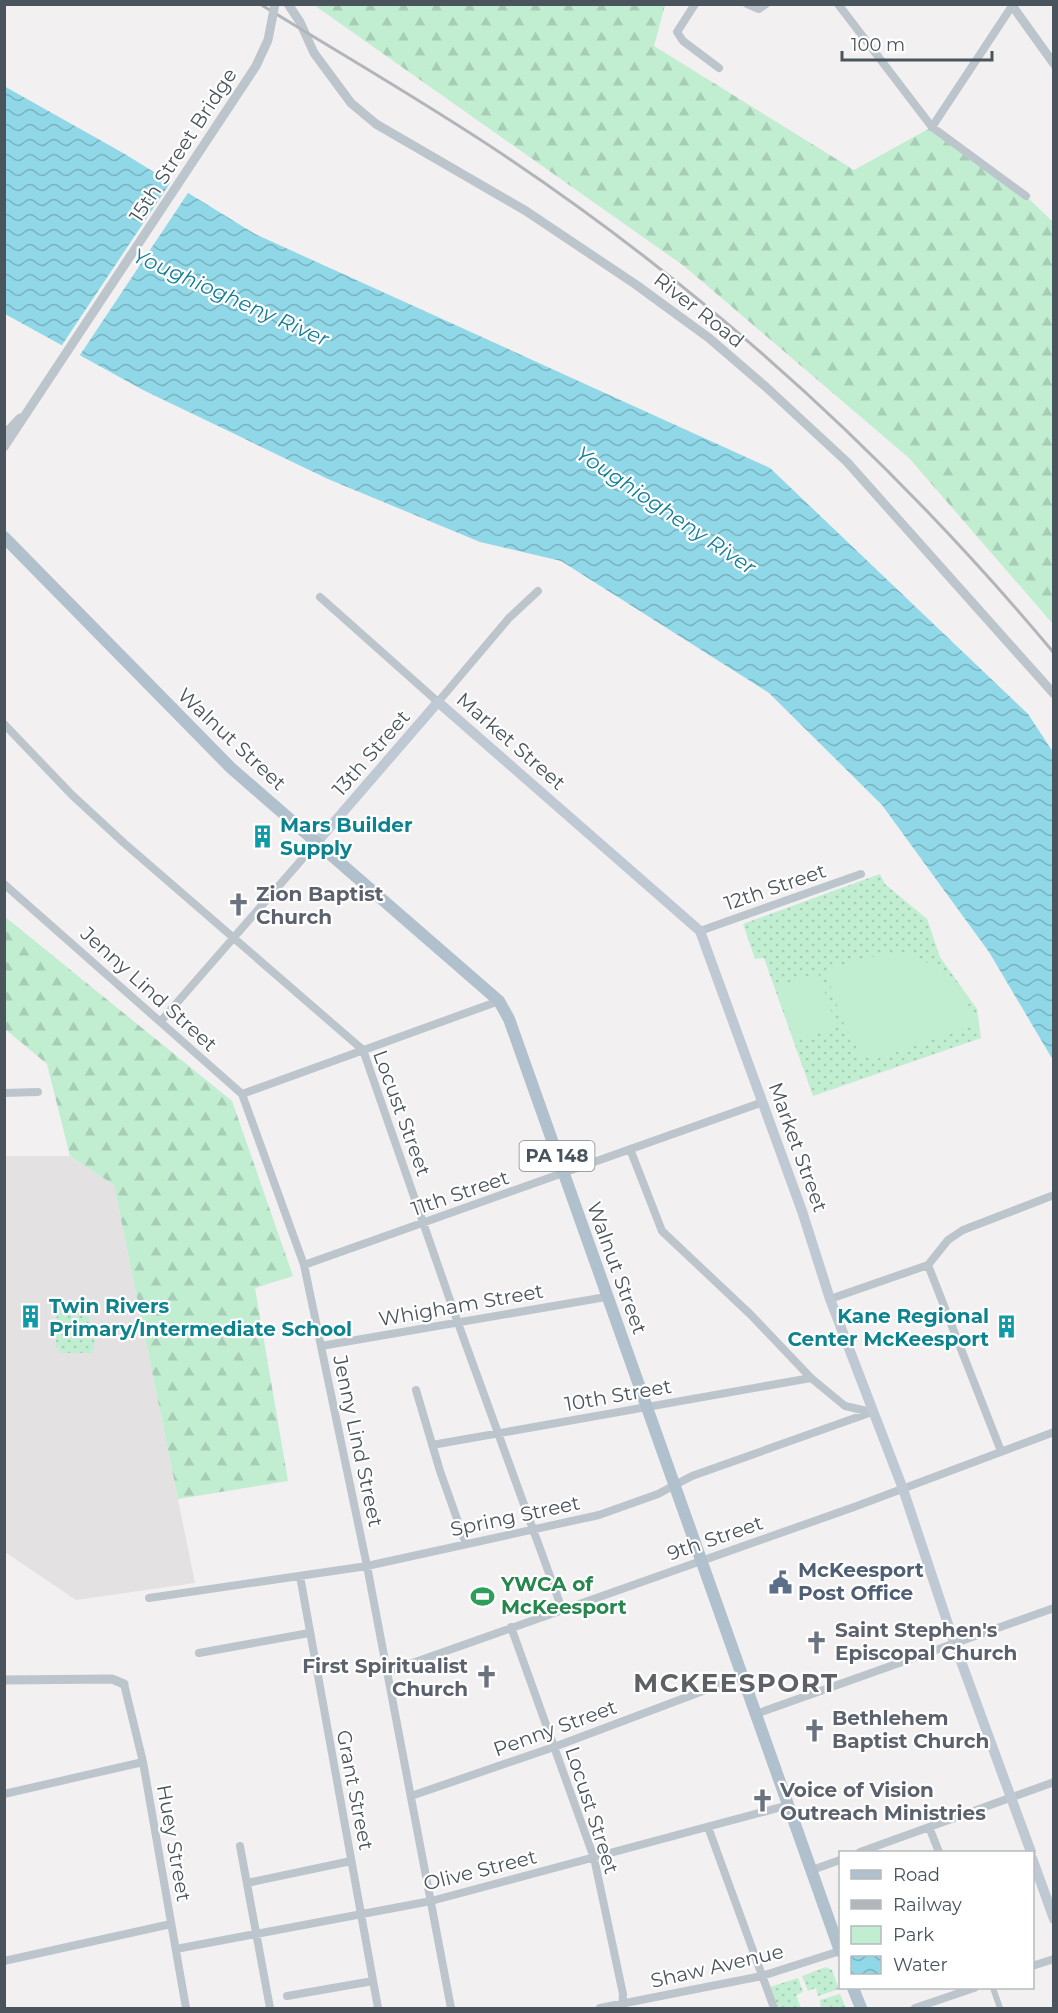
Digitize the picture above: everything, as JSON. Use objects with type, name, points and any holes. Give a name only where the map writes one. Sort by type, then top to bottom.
[{"type":"main road","name":"Walnut Street","points":[[4,537],[171,710],[231,768],[500,1001],[509,1019],[839,1948]]},
{"type":"main road","name":"13th Street","points":[[316,842],[438,702]]},
{"type":"main road","name":"Market Street","points":[[438,702],[700,931],[802,1211],[830,1299],[903,1489],[955,1645],[1031,1851]]},
{"type":"main road","points":[[1034,1864],[1053,1919]]},
{"type":"main road","points":[[853,1989],[861,2008]]},
{"type":"street","name":"15th Street Bridge","points":[[4,447],[256,66],[268,40],[275,4]]},
{"type":"street","name":"River Road","points":[[288,4],[300,22],[314,53],[351,103],[376,124],[526,211],[635,284],[709,338],[766,387],[847,462],[1053,694]]},
{"type":"street","points":[[694,4],[676,32],[683,41],[719,68]]},
{"type":"street","points":[[747,4],[763,7]]},
{"type":"street","points":[[838,4],[932,127],[1026,196]]},
{"type":"street","points":[[932,127],[1012,5],[1053,64]]},
{"type":"street","points":[[4,435],[35,401]]},
{"type":"street","name":"13th Street","points":[[438,702],[510,618],[538,591]]},
{"type":"street","name":"Market Street","points":[[320,597],[438,702]]},
{"type":"street","name":"Locust Street","points":[[4,724],[72,795],[232,939],[363,1050],[458,1323],[562,1609]]},
{"type":"street","name":"13th Street","points":[[161,1021],[316,842]]},
{"type":"street","name":"12th Street","points":[[700,931],[861,874]]},
{"type":"street","name":"Jenny Lind Street","points":[[4,884],[242,1094],[304,1266],[367,1566],[451,2008]]},
{"type":"street","points":[[242,1094],[500,1001]]},
{"type":"street","points":[[4,1093],[38,1092]]},
{"type":"street","name":"11th Street","points":[[304,1266],[763,1102]]},
{"type":"street","points":[[630,1149],[662,1231],[751,1315],[811,1378],[845,1406],[872,1412]]},
{"type":"street","points":[[830,1299],[928,1265],[948,1240],[963,1230],[1053,1196]]},
{"type":"street","points":[[928,1265],[1001,1451]]},
{"type":"street","name":"Whigham Street","points":[[321,1346],[606,1297]]},
{"type":"street","name":"10th Street","points":[[432,1445],[811,1378]]},
{"type":"street","points":[[417,1390],[432,1445],[466,1544]]},
{"type":"street","name":"Spring Street","points":[[149,1598],[367,1566],[599,1515],[674,1486],[692,1476],[872,1412]]},
{"type":"street","name":"9th Street","points":[[387,1672],[903,1489],[1053,1432]]},
{"type":"street","name":"Grant Street","points":[[300,1576],[378,2008]]},
{"type":"street","points":[[756,1714],[955,1645],[1053,1608]]},
{"type":"street","name":"Locust Street","points":[[511,1627],[594,1858],[623,1994],[623,2006]]},
{"type":"street","points":[[199,1653],[309,1633]]},
{"type":"street","name":"Penny Street","points":[[411,1796],[554,1747],[743,1676]]},
{"type":"street","points":[[4,1680],[111,1679],[124,1684]]},
{"type":"street","name":"Huey Street","points":[[124,1684],[143,1762],[186,2008]]},
{"type":"street","points":[[4,1794],[143,1762]]},
{"type":"street","points":[[863,1851],[1053,1782]]},
{"type":"street","name":"Olive Street","points":[[176,1949],[431,1900],[789,1805]]},
{"type":"street","points":[[708,1827],[774,2008]]},
{"type":"street","points":[[929,1827],[939,1851]]},
{"type":"street","points":[[240,1846],[270,2008]]},
{"type":"street","points":[[812,1870],[839,1860]]},
{"type":"street","points":[[247,1883],[351,1861]]},
{"type":"street","points":[[4,1961],[171,1924]]},
{"type":"street","name":"Shaw Avenue","points":[[600,2008],[623,2006],[762,1976],[839,1951]]},
{"type":"street","points":[[1034,1965],[1053,1959]]},
{"type":"street","points":[[287,1996],[373,1981]]},
{"type":"street","points":[[915,2008],[971,1989]]},
{"type":"street","points":[[993,1989],[1000,2008]]},
{"type":"shaded area","points":[[4,1156],[70,1156],[114,1185],[195,1583],[76,1600],[5,1552]]},
{"type":"green space","points":[[314,5],[665,5],[654,46],[854,170],[932,127],[1026,196],[1053,222],[1053,624],[909,458],[684,266]]},
{"type":"green space","points":[[880,874],[885,884],[927,919],[940,957],[977,1009],[981,1038],[813,1096],[764,958],[755,959],[743,924]]},
{"type":"green space","points":[[4,916],[232,1101],[293,1276],[255,1288],[288,1481],[178,1499],[114,1185],[70,1156],[47,1064],[5,1029]]},
{"type":"green space","points":[[903,953],[942,971],[964,997],[979,1024],[873,1060],[858,1053],[853,1037],[849,1038],[825,971],[869,957]]},
{"type":"green space","points":[[818,973],[837,1027],[794,1041],[776,987]]},
{"type":"green space","points":[[57,1302],[84,1302],[95,1338],[92,1353],[60,1353],[59,1348],[56,1348]]},
{"type":"green space","points":[[826,1967],[832,1970],[839,1989],[818,1996],[816,1988],[808,1991],[802,1976]]},
{"type":"green space","points":[[798,1978],[803,1992],[796,1995],[801,2008],[778,2008],[770,1987]]},
{"type":"green space","points":[[840,1994],[846,2008],[821,2008],[820,2000]]},
{"type":"water","name":"Youghiogheny River","points":[[4,86],[123,153],[255,234],[770,468],[1028,714],[1053,752],[1053,1060],[989,952],[882,805],[769,693],[561,561],[480,542],[328,479],[143,390],[5,314]]},
{"type":"pier","points":[[172,180],[190,190],[78,358],[60,348]]},
{"type":"railway","points":[[260,4],[418,100],[511,160],[659,268],[800,387],[867,451],[994,583],[1054,653]]},
{"type":"place","name":"Mars Builder Supply","points":[[262,836]]},
{"type":"place","name":"Zion Baptist Church","points":[[238,905]]},
{"type":"place","name":"Twin Rivers Primary/Intermediate School","points":[[31,1317]]},
{"type":"place","name":"Kane Regional Center McKeesport","points":[[1007,1327]]},
{"type":"place","name":"McKeesport Post Office","points":[[780,1582]]},
{"type":"place","name":"YWCA of McKeesport","points":[[483,1596]]},
{"type":"place","name":"Saint Stephen's Episcopal Church","points":[[817,1642]]},
{"type":"place","name":"First Spiritualist Church","points":[[486,1677]]},
{"type":"place","name":"Bethlehem Baptist Church","points":[[814,1730]]},
{"type":"place","name":"Voice of Vision Outreach Ministries","points":[[762,1801]]},
{"type":"district","name":"MCKEESPORT","points":[[736,1683]]}]
